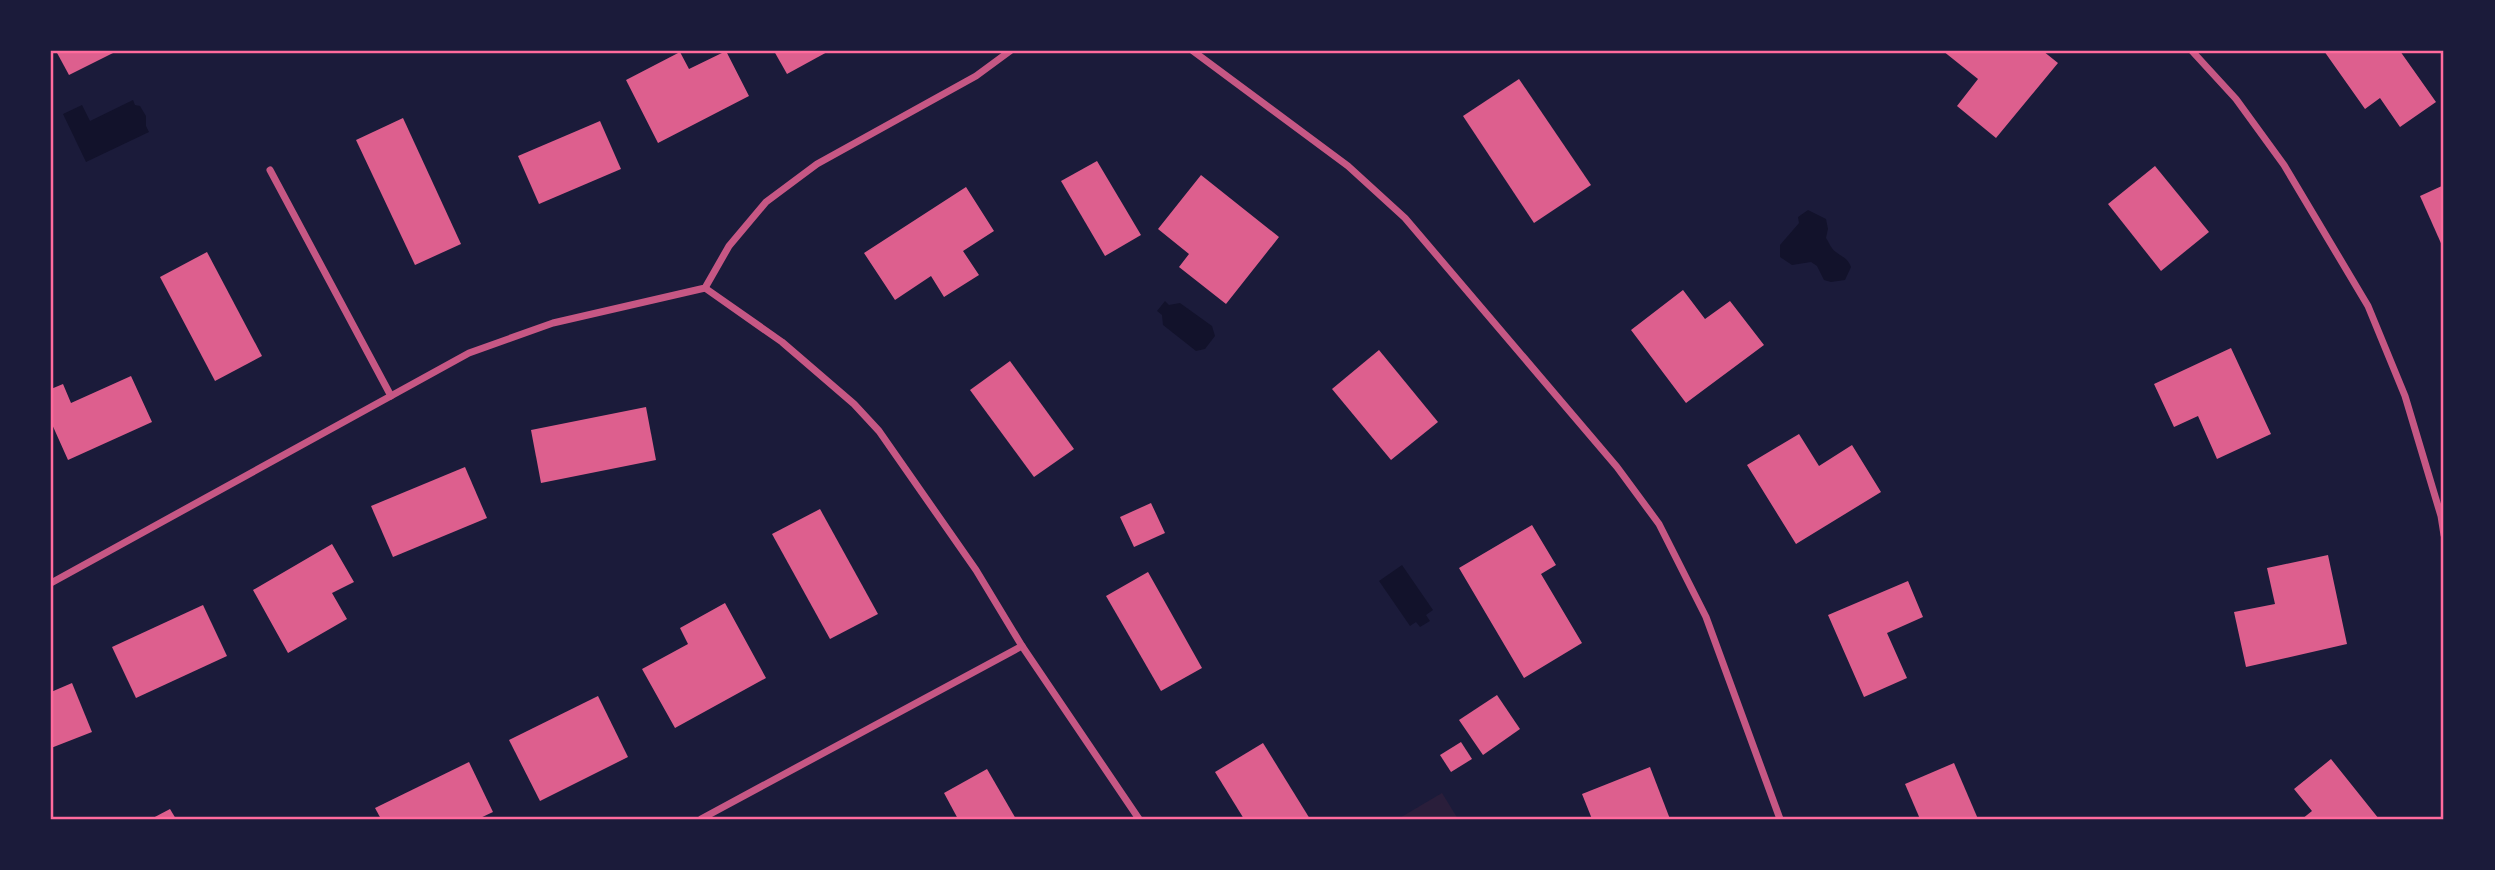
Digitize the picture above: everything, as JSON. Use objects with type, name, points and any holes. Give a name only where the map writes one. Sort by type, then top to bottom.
[{"type":"street","points":[[51,583],[468,353],[553,323],[705,288],[729,246],[766,202],[817,164],[976,76],[1010,51]]},
{"type":"street","points":[[1193,51],[1348,166],[1405,218],[1617,467],[1659,524],[1706,617],[1780,819]]},
{"type":"street","points":[[2192,51],[2236,99],[2284,165],[2368,306],[2405,396],[2441,516],[2444,535]]},
{"type":"street","points":[[270,170],[391,396]]},
{"type":"street","points":[[705,288],[782,342],[854,404],[878,431],[976,570],[1022,646],[1139,819]]},
{"type":"street","points":[[701,819],[1022,646]]},
{"type":"shaded area","points":[[133,100],[146,116],[149,132],[86,162],[63,114],[82,105],[90,121]]},
{"type":"shaded area","points":[[1808,210],[1826,219],[1826,238],[1851,267],[1845,280],[1824,280],[1817,266],[1811,262],[1792,265],[1780,257],[1780,245],[1799,223],[1798,217]]},
{"type":"shaded area","points":[[1165,301],[1169,305],[1180,303],[1212,326],[1215,336],[1205,349],[1196,351],[1163,325],[1162,315],[1157,311]]},
{"type":"shaded area","points":[[1402,565],[1433,610],[1426,615],[1430,621],[1420,627],[1416,622],[1410,626],[1379,581]]},
{"type":"shaded area","points":[[1442,793],[1458,819],[1398,819]]},
{"type":"building","points":[[56,51],[117,51],[69,75]]},
{"type":"building","points":[[726,51],[749,96],[658,143],[626,80],[680,52],[689,69]]},
{"type":"building","points":[[774,51],[829,51],[787,74]]},
{"type":"building","points":[[1943,51],[2043,51],[2058,63],[1996,138],[1957,106],[1978,79]]},
{"type":"building","points":[[2324,51],[2400,51],[2436,102],[2400,127],[2380,98],[2365,109]]},
{"type":"building","points":[[1519,79],[1591,185],[1534,223],[1463,116]]},
{"type":"building","points":[[403,118],[461,244],[415,265],[356,140]]},
{"type":"building","points":[[600,121],[621,169],[539,204],[518,156]]},
{"type":"building","points":[[1097,161],[1141,235],[1105,256],[1061,181]]},
{"type":"building","points":[[2155,166],[2209,232],[2161,271],[2108,204]]},
{"type":"building","points":[[1201,175],[1279,237],[1226,304],[1179,267],[1189,254],[1158,229]]},
{"type":"building","points":[[2444,185],[2444,250],[2420,196]]},
{"type":"building","points":[[966,187],[994,231],[963,251],[979,275],[944,297],[931,276],[895,300],[864,253]]},
{"type":"building","points":[[207,252],[262,356],[215,381],[160,277]]},
{"type":"building","points":[[1683,290],[1705,319],[1730,301],[1764,345],[1686,403],[1631,330]]},
{"type":"building","points":[[2231,348],[2271,434],[2217,459],[2198,416],[2174,427],[2154,384]]},
{"type":"building","points":[[1379,350],[1438,422],[1391,460],[1332,389]]},
{"type":"building","points":[[1010,361],[1074,449],[1034,477],[970,390]]},
{"type":"building","points":[[131,376],[152,422],[68,460],[51,422],[51,389],[63,384],[71,403]]},
{"type":"building","points":[[646,407],[656,460],[541,483],[531,430]]},
{"type":"building","points":[[1799,434],[1819,466],[1852,445],[1881,492],[1796,544],[1747,465]]},
{"type":"building","points":[[465,467],[487,518],[393,557],[371,506]]},
{"type":"building","points":[[1151,503],[1165,533],[1134,547],[1120,517]]},
{"type":"building","points":[[820,509],[878,614],[830,639],[772,534]]},
{"type":"building","points":[[1532,525],[1556,565],[1541,574],[1582,643],[1524,678],[1459,568]]},
{"type":"building","points":[[332,544],[354,582],[332,593],[347,619],[288,653],[253,590]]},
{"type":"building","points":[[2328,555],[2347,644],[2246,667],[2234,612],[2275,604],[2267,568]]},
{"type":"building","points":[[1148,572],[1202,668],[1161,691],[1106,596]]},
{"type":"building","points":[[1908,581],[1923,617],[1887,633],[1907,678],[1864,697],[1828,615]]},
{"type":"building","points":[[725,603],[766,678],[675,728],[642,669],[688,644],[680,628]]},
{"type":"building","points":[[203,605],[227,656],[136,698],[112,647]]},
{"type":"building","points":[[72,683],[92,732],[51,748],[51,692]]},
{"type":"building","points":[[1497,695],[1520,729],[1483,755],[1459,720]]},
{"type":"building","points":[[598,696],[628,757],[540,801],[509,740]]},
{"type":"building","points":[[1461,742],[1472,759],[1451,772],[1440,755]]},
{"type":"building","points":[[1263,743],[1310,819],[1244,819],[1215,772]]},
{"type":"building","points":[[2331,759],[2379,819],[2302,819],[2312,811],[2294,789]]},
{"type":"building","points":[[469,762],[493,812],[478,819],[381,819],[375,808]]},
{"type":"building","points":[[1954,763],[1978,819],[1920,819],[1905,784]]},
{"type":"building","points":[[1650,767],[1670,819],[1592,819],[1582,794]]},
{"type":"building","points":[[987,769],[1016,819],[958,819],[944,793]]},
{"type":"building","points":[[170,809],[176,819],[151,819]]}]
